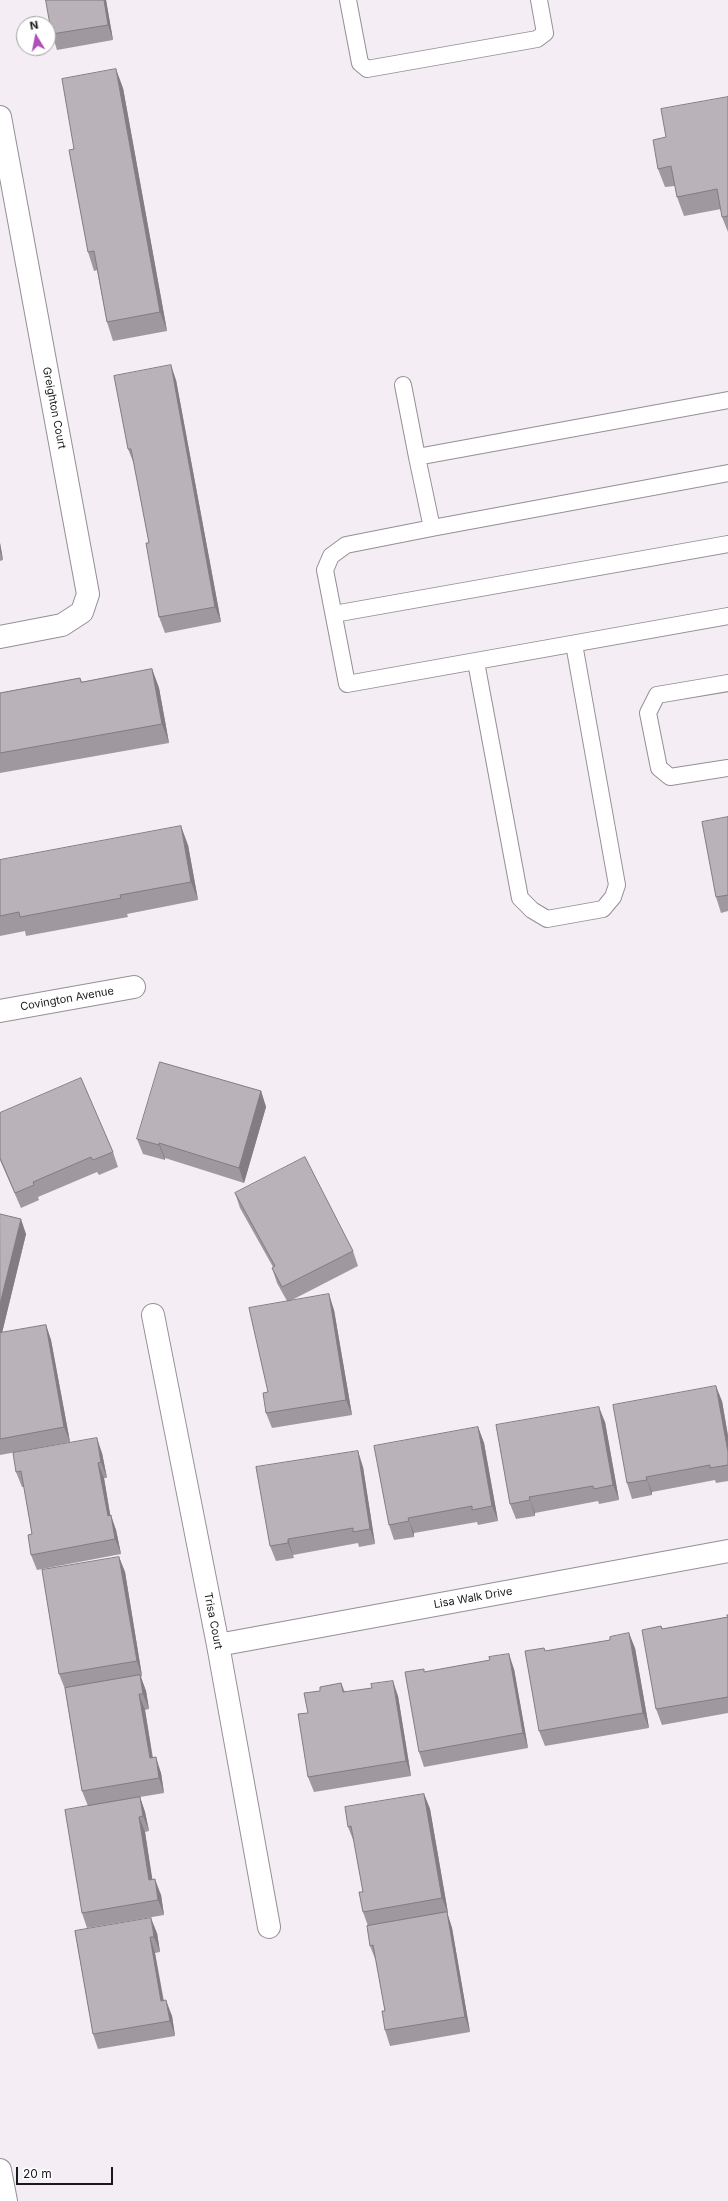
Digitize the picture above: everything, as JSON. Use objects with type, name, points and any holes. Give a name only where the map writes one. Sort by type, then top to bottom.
[{"type":"street","name":"Greighton Court","points":[[0,117],[88,594],[82,612],[62,625],[0,637]]},
{"type":"street","name":"Covington Avenue","points":[[0,1010],[134,987]]},
{"type":"street","name":"Trisa Court","points":[[153,1315],[218,1645],[270,1927]]},
{"type":"street","name":"Lisa Walk Drive","points":[[218,1645],[728,1551]]},
{"type":"street","points":[[0,2170],[6,2201]]},
{"type":"lane","points":[[348,0],[360,63],[367,69],[537,39],[544,33],[539,0]]},
{"type":"lane","points":[[403,385],[432,528]]},
{"type":"lane","points":[[417,457],[728,400]]},
{"type":"lane","points":[[728,473],[346,545],[332,556],[325,570],[347,684],[728,616]]},
{"type":"lane","points":[[334,614],[728,544]]},
{"type":"lane","points":[[476,662],[520,898],[532,910],[547,919],[554,918],[603,908],[613,897],[616,885],[574,644]]},
{"type":"lane","points":[[728,683],[657,696],[648,713],[658,768],[670,777],[728,768]]},
{"type":"building","points":[[46,0],[104,0],[108,25],[56,33],[56,16],[49,16]]},
{"type":"building","points":[[116,69],[160,312],[107,322],[94,251],[88,252],[69,150],[74,149],[62,79]]},
{"type":"building","points":[[728,97],[728,216],[722,217],[717,189],[677,197],[671,166],[658,169],[653,140],[666,137],[661,109]]},
{"type":"building","points":[[171,365],[215,607],[159,617],[146,543],[149,543],[131,449],[128,449],[114,376]]},
{"type":"building","points":[[152,669],[162,724],[0,753],[0,693],[80,678],[81,682]]},
{"type":"building","points":[[728,817],[728,895],[716,897],[702,822]]},
{"type":"building","points":[[181,826],[191,882],[120,895],[121,898],[20,917],[19,912],[0,916],[0,860]]},
{"type":"building","points":[[160,1062],[261,1091],[239,1168],[159,1143],[159,1145],[137,1139]]},
{"type":"building","points":[[81,1078],[113,1152],[93,1160],[91,1157],[33,1182],[34,1185],[15,1193],[0,1158],[0,1113]]},
{"type":"building","points":[[305,1157],[353,1251],[282,1287],[272,1268],[275,1266],[235,1193]]},
{"type":"building","points":[[0,1214],[21,1219],[0,1304]]},
{"type":"building","points":[[329,1294],[346,1400],[266,1413],[263,1393],[268,1392],[249,1308]]},
{"type":"building","points":[[46,1325],[64,1427],[0,1439],[0,1333]]},
{"type":"building","points":[[716,1386],[728,1452],[728,1465],[710,1468],[710,1465],[646,1477],[647,1480],[627,1483],[613,1405]]},
{"type":"building","points":[[599,1407],[613,1485],[594,1489],[593,1486],[529,1497],[530,1500],[510,1504],[496,1425]]},
{"type":"building","points":[[478,1427],[492,1506],[472,1510],[472,1506],[408,1518],[409,1521],[389,1525],[374,1446]]},
{"type":"building","points":[[97,1438],[101,1462],[98,1463],[108,1516],[111,1515],[115,1539],[31,1555],[28,1535],[32,1534],[21,1471],[16,1472],[13,1453]]},
{"type":"building","points":[[358,1451],[370,1529],[353,1532],[353,1528],[288,1539],[288,1543],[270,1546],[256,1467]]},
{"type":"building","points":[[119,1557],[137,1661],[59,1674],[42,1570]]},
{"type":"building","points":[[728,1617],[728,1697],[656,1709],[642,1630],[661,1626],[662,1629]]},
{"type":"building","points":[[629,1633],[643,1713],[539,1731],[525,1651],[544,1648],[545,1651],[610,1640],[610,1637]]},
{"type":"building","points":[[509,1654],[523,1733],[419,1752],[405,1672],[424,1669],[424,1672],[490,1660],[489,1657]]},
{"type":"building","points":[[140,1675],[143,1694],[139,1694],[150,1758],[156,1757],[159,1778],[82,1791],[65,1688]]},
{"type":"building","points":[[393,1681],[406,1761],[308,1777],[298,1714],[308,1713],[304,1693],[320,1691],[320,1687],[341,1683],[343,1692],[372,1688],[371,1684]]},
{"type":"building","points":[[424,1794],[442,1898],[363,1912],[359,1892],[363,1892],[351,1826],[348,1827],[345,1807]]},
{"type":"building","points":[[140,1797],[143,1816],[139,1817],[149,1880],[155,1879],[158,1900],[82,1913],[65,1810]]},
{"type":"building","points":[[447,1912],[465,2017],[385,2030],[382,2011],[385,2011],[373,1945],[370,1946],[367,1926]]},
{"type":"building","points":[[151,1918],[154,1937],[150,1937],[161,2001],[166,2000],[170,2021],[93,2034],[75,1931]]}]
